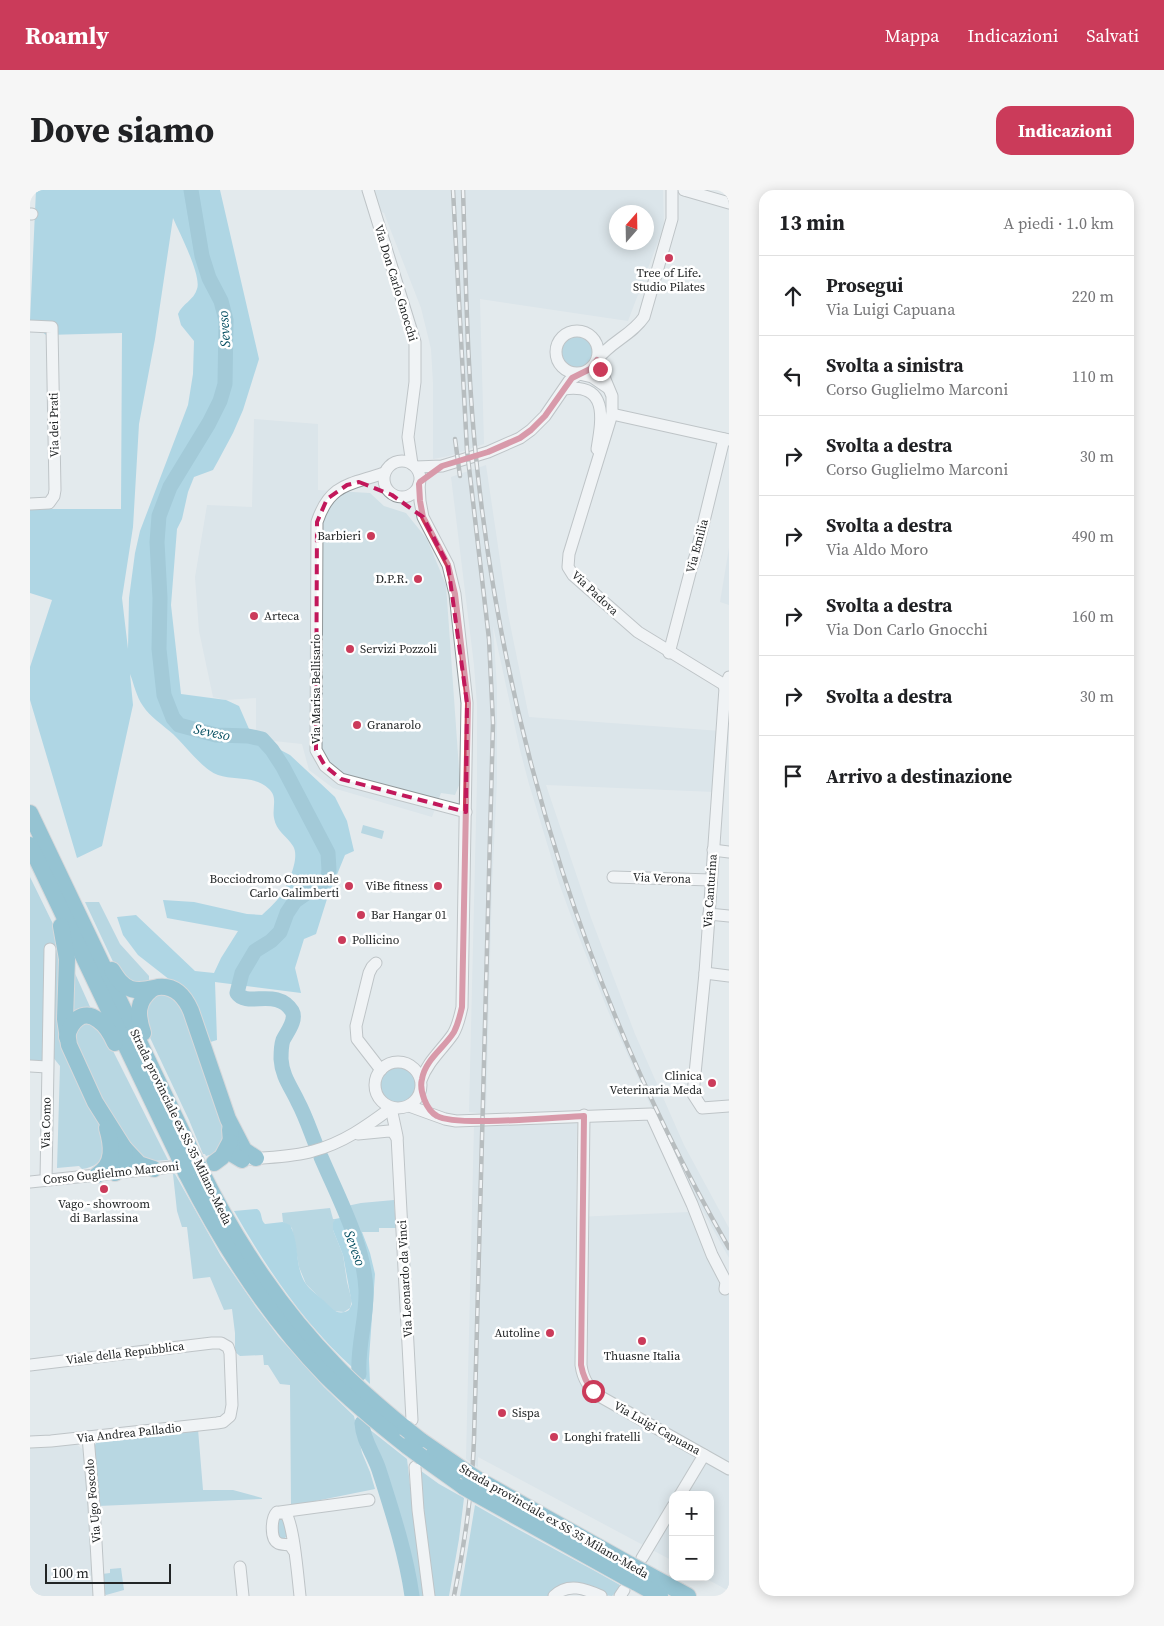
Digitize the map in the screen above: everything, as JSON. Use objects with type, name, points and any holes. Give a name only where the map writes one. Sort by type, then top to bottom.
[{"type":"highway","name":"Strada provinciale ex SS 35 Milano-Meda","points":[[30,813],[76,910],[156,1093],[186,1156],[226,1159]]},
{"type":"highway","name":"Strada provinciale ex SS 35 Milano-Meda","points":[[30,845],[51,890],[156,1093]]},
{"type":"highway","points":[[51,890],[65,941],[65,1019],[67,1039],[82,1075],[104,1118],[124,1148],[139,1164],[154,1169]]},
{"type":"highway","points":[[76,910],[122,984],[132,990],[160,987],[173,989],[181,994],[188,1004],[228,1119],[226,1159]]},
{"type":"highway","points":[[152,989],[141,1000],[138,1013],[156,1093]]},
{"type":"highway","points":[[67,1039],[72,1023],[77,1018],[86,1015],[96,1018],[106,1028],[120,1055],[156,1093]]},
{"type":"highway","points":[[104,1118],[117,1169]]},
{"type":"highway","points":[[97,1175],[107,1167],[117,1169],[124,1165],[124,1148]]},
{"type":"highway","name":"Strada provinciale ex SS 35 Milano-Meda","points":[[226,1159],[230,1226],[271,1288],[306,1333],[351,1381],[369,1397],[409,1424],[418,1462],[471,1483]]},
{"type":"highway","name":"Strada provinciale ex SS 35 Milano-Meda","points":[[226,1159],[223,1241],[254,1288],[307,1355],[369,1415],[414,1443],[471,1483],[660,1596]]},
{"type":"highway","name":"Strada provinciale ex SS 35 Milano-Meda","points":[[631,1577],[688,1596]]},
{"type":"street","name":"Via Don Carlo Gnocchi","points":[[368,190],[415,342],[415,382],[408,437]]},
{"type":"street","points":[[394,462],[442,466],[488,452],[520,438],[531,430],[545,416],[572,378],[590,369],[605,350],[640,322],[646,311],[672,219],[672,190]]},
{"type":"street","points":[[684,190],[729,203]]},
{"type":"street","name":"Via dei Prati","points":[[30,326],[52,327],[55,493],[49,503],[30,504]]},
{"type":"street","points":[[609,390],[592,377],[572,373],[560,365],[556,359],[557,345],[565,335],[578,331],[591,336],[606,338],[624,336]]},
{"type":"street","points":[[591,336],[598,347],[597,360]]},
{"type":"street","name":"Via Padova","points":[[597,360],[612,399],[612,414],[568,556],[569,570],[635,630],[669,653],[723,684],[727,689]]},
{"type":"street","points":[[554,402],[561,382],[560,365]]},
{"type":"street","points":[[564,389],[578,388],[587,390],[595,396],[600,406],[594,475]]},
{"type":"street","points":[[612,414],[727,439]]},
{"type":"street","points":[[408,437],[394,462],[386,468],[384,484],[392,494],[411,505],[423,517]]},
{"type":"street","points":[[377,1096],[385,1105],[399,1109],[407,1107],[417,1099],[425,1069],[453,1033],[459,1022],[462,1007],[468,703],[455,594],[448,565],[423,517],[418,471],[414,465],[408,437]]},
{"type":"street","name":"Via Emilia","points":[[669,653],[727,439]]},
{"type":"street","points":[[359,482],[392,494],[407,497],[417,490],[420,483],[442,466]]},
{"type":"street","name":"Via Marisa Bellisario","points":[[384,473],[347,485],[327,499],[317,522],[316,750],[325,766],[341,779],[466,812]]},
{"type":"street","name":"Via Canturina","points":[[729,677],[694,1094],[702,1108],[729,1106]]},
{"type":"street","points":[[713,850],[729,852]]},
{"type":"street","name":"Via Verona","points":[[612,877],[711,880]]},
{"type":"street","points":[[709,914],[729,916]]},
{"type":"street","name":"Via Como","points":[[46,1180],[50,949]]},
{"type":"street","points":[[376,963],[369,973],[356,1026],[357,1039],[381,1070]]},
{"type":"street","points":[[705,973],[729,976]]},
{"type":"street","points":[[366,1126],[372,1114],[377,1096],[375,1082],[381,1070],[393,1062],[406,1063],[420,1060],[438,1051]]},
{"type":"street","points":[[406,1063],[418,1073],[426,1103],[435,1115]]},
{"type":"street","points":[[30,1066],[47,1067]]},
{"type":"street","points":[[407,1107],[456,1121],[651,1114],[726,1282],[725,1289]]},
{"type":"street","points":[[397,1137],[407,1107]]},
{"type":"street","points":[[391,1108],[397,1137]]},
{"type":"street","name":"Corso Guglielmo Marconi","points":[[117,1169],[154,1169],[226,1159],[313,1151],[351,1136],[391,1108]]},
{"type":"street","name":"Via Luigi Capuana","points":[[584,1116],[582,1375],[587,1384],[601,1397],[729,1468]]},
{"type":"street","points":[[351,1136],[389,1131],[393,1132],[397,1137]]},
{"type":"street","name":"Via Leonardo da Vinci","points":[[397,1137],[409,1424]]},
{"type":"street","name":"Corso Guglielmo Marconi","points":[[30,1182],[97,1175]]},
{"type":"street","name":"Viale della Repubblica","points":[[30,1365],[221,1343],[228,1347],[230,1353],[232,1411],[226,1420]]},
{"type":"street","name":"Via Andrea Palladio","points":[[30,1442],[217,1423],[226,1420]]},
{"type":"street","name":"Via Ugo Foscolo","points":[[88,1437],[99,1596]]},
{"type":"street","points":[[682,1491],[704,1454]]},
{"type":"street","points":[[418,1462],[418,1510],[428,1596]]},
{"type":"street","points":[[294,1551],[290,1545],[278,1543],[274,1539],[272,1517],[277,1512],[369,1500]]},
{"type":"street","points":[[280,1512],[288,1516],[300,1596]]},
{"type":"street","points":[[631,1577],[669,1513]]},
{"type":"street","points":[[240,1567],[243,1596]]},
{"type":"street","points":[[554,1596],[561,1590],[579,1587],[601,1596]]},
{"type":"highlighted area","points":[[359,482],[392,495],[423,517],[448,565],[467,703],[466,812],[341,779],[325,766],[316,750],[317,522],[327,499],[347,485]]},
{"type":"shaded area","points":[[36,190],[220,190],[259,359],[243,410],[233,433],[213,470],[194,477],[188,492],[182,519],[177,529],[171,605],[181,694],[226,700],[239,706],[249,729],[273,746],[290,755],[335,797],[347,821],[354,851],[345,855],[327,899],[316,934],[304,939],[295,968],[301,993],[215,982],[217,1040],[207,1043],[170,980],[138,955],[123,935],[117,917],[136,915],[195,971],[214,973],[238,931],[167,918],[163,900],[194,902],[247,914],[262,915],[278,899],[285,888],[292,873],[295,851],[291,842],[275,823],[272,792],[258,782],[224,777],[206,768],[173,734],[146,710],[139,698],[130,674],[133,705],[102,846],[77,858],[30,700],[30,667],[52,600],[30,593],[30,509],[121,509],[122,333],[46,335],[30,321]],"holes":[[[173,218],[185,243],[198,283],[195,293],[178,314],[181,325],[194,341],[193,374],[188,405],[140,531],[129,598],[128,649],[122,598],[133,527],[139,424],[155,339]]]},
{"type":"shaded area","points":[[372,190],[663,190],[664,226],[628,321],[480,299],[484,444],[449,456],[433,459],[431,349],[421,308],[384,213],[379,211]]},
{"type":"shaded area","points":[[578,336],[584,337],[589,341],[593,346],[593,358],[589,363],[584,367],[578,368],[572,367],[567,363],[563,358],[562,352],[563,346],[567,341],[572,337]]},
{"type":"shaded area","points":[[254,419],[318,424],[318,490],[370,493],[384,506],[406,513],[427,539],[446,585],[460,783],[455,795],[441,793],[432,817],[333,788],[309,770],[302,744],[274,741],[256,731],[256,698],[226,700],[213,697],[199,631],[195,577],[207,505],[252,507]]},
{"type":"shaded area","points":[[486,465],[508,614],[529,717],[721,731],[715,792],[546,785],[591,918],[635,1034],[684,1145],[729,1228],[729,1258],[684,1177],[666,1140],[608,1011],[575,927],[559,883],[529,784],[493,626],[497,688],[497,781],[492,885],[486,1114],[469,1112],[477,705],[474,665],[451,477]]},
{"type":"shaded area","points":[[729,548],[729,605],[720,602]]},
{"type":"shaded area","points":[[363,825],[384,831],[382,839],[361,833]]},
{"type":"shaded area","points":[[30,877],[57,936],[62,990],[104,1137],[106,1152],[99,1162],[82,1169],[79,1166],[57,1168],[60,1066],[52,1056],[45,1063],[30,1063]]},
{"type":"shaded area","points":[[85,902],[99,902],[120,944],[149,976],[149,982],[134,986],[116,968]]},
{"type":"shaded area","points":[[73,969],[91,1009],[74,1015],[70,1002]]},
{"type":"shaded area","points":[[161,993],[180,1001],[224,1126],[223,1146],[213,1154],[206,1156],[203,1154],[144,1025],[145,1003]]},
{"type":"shaded area","points":[[88,1019],[107,1039],[168,1160],[153,1161],[133,1151],[106,1108],[72,1032]]},
{"type":"shaded area","points":[[399,1066],[412,1072],[418,1085],[412,1098],[399,1104],[386,1098],[380,1085],[386,1072]]},
{"type":"shaded area","points":[[577,1121],[576,1217],[690,1212],[706,1256],[720,1282],[729,1293],[729,1591],[710,1581],[714,1581],[714,1491],[669,1491],[669,1559],[478,1457],[478,1467],[466,1459],[474,1125]]},
{"type":"shaded area","points":[[173,1174],[175,1174],[221,1256],[256,1307],[279,1337],[324,1387],[354,1416],[362,1453],[375,1489],[291,1506],[290,1385],[280,1384],[268,1365],[264,1365],[263,1355],[240,1356],[235,1352],[232,1309],[224,1310],[210,1277],[193,1279],[187,1227],[182,1227],[177,1211]]},
{"type":"shaded area","points":[[394,1200],[396,1228],[379,1228],[379,1232],[357,1232],[347,1206]]},
{"type":"shaded area","points":[[330,1208],[333,1219],[335,1219],[333,1230],[343,1255],[352,1301],[350,1308],[344,1312],[333,1311],[306,1284],[299,1267],[292,1228],[283,1222],[282,1213]]},
{"type":"shaded area","points":[[257,1209],[265,1224],[283,1222],[290,1225],[295,1239],[300,1270],[306,1284],[332,1309],[341,1313],[349,1310],[352,1304],[343,1255],[333,1230],[333,1223],[335,1219],[340,1218],[344,1222],[356,1256],[362,1290],[361,1314],[353,1368],[302,1314],[259,1253],[234,1211]]},
{"type":"shaded area","points":[[357,1232],[362,1232],[375,1274],[369,1359],[370,1384],[365,1379],[364,1365],[369,1275],[366,1258]]},
{"type":"shaded area","points":[[198,1429],[203,1490],[233,1490],[262,1499],[98,1506],[94,1446],[98,1441]]},
{"type":"shaded area","points":[[369,1429],[407,1459],[423,1596],[416,1596],[412,1571],[388,1476]]},
{"type":"shaded area","points":[[76,1444],[83,1450],[90,1527],[93,1596],[30,1596],[30,1446]]},
{"type":"shaded area","points":[[421,1471],[464,1498],[449,1596],[433,1596],[425,1529]]},
{"type":"shaded area","points":[[475,1505],[620,1585],[619,1587],[621,1588],[612,1596],[557,1589],[548,1596],[460,1596]]},
{"type":"shaded area","points":[[276,1518],[283,1518],[287,1535],[284,1540],[279,1539]]},
{"type":"shaded area","points":[[121,1568],[124,1590],[106,1595],[103,1592],[102,1574],[110,1573],[110,1569]]},
{"type":"waterway","name":"Seveso","points":[[191,190],[202,256],[209,278],[221,301],[226,320],[225,384],[220,401],[209,423],[170,487],[159,516],[157,542],[160,598],[159,649],[164,695],[173,718],[179,725],[216,735],[248,736],[262,739],[283,767],[328,853],[328,878],[295,901],[287,913],[280,932],[271,941],[255,951],[242,973],[237,993],[248,999],[278,1000],[286,1004],[292,1011],[292,1022],[282,1045],[282,1065],[285,1076],[303,1112],[316,1145]]},
{"type":"waterway","name":"Seveso","points":[[321,1157],[356,1239],[364,1273],[366,1301],[359,1353],[359,1374]]},
{"type":"waterway","name":"Seveso","points":[[362,1423],[364,1436],[379,1470],[398,1532],[412,1596]]},
{"type":"railway","points":[[453,190],[467,450],[489,639],[493,723],[474,1440],[472,1479],[454,1596]]},
{"type":"railway","points":[[463,190],[469,363],[477,467],[490,569],[509,671],[533,772],[562,871],[596,968],[635,1064],[680,1157],[729,1248]]},
{"type":"railway","points":[[455,439],[460,476]]},
{"type":"place","name":"Tree of Life. Studio Pilates","points":[[669,258]]},
{"type":"place","name":"Barbieri","points":[[371,536]]},
{"type":"place","name":"D.P.R.","points":[[418,579]]},
{"type":"place","name":"Arteca","points":[[254,616]]},
{"type":"place","name":"Servizi Pozzoli","points":[[350,649]]},
{"type":"place","name":"Granarolo","points":[[357,725]]},
{"type":"place","name":"Bocciodromo Comunale Carlo Galimberti","points":[[349,886]]},
{"type":"place","name":"ViBe fitness","points":[[438,886]]},
{"type":"place","name":"Bar Hangar 01","points":[[361,915]]},
{"type":"place","name":"Pollicino","points":[[342,940]]},
{"type":"place","name":"Clinica Veterinaria Meda","points":[[712,1083]]},
{"type":"place","name":"Vago - showroom di Barlassina","points":[[104,1189]]},
{"type":"place","name":"Autoline","points":[[550,1333]]},
{"type":"place","name":"Thuasne Italia","points":[[642,1341]]},
{"type":"place","name":"Sispa","points":[[502,1413]]},
{"type":"place","name":"Longhi fratelli","points":[[554,1437]]},
{"type":"route","points":[[593,1391],[582,1375],[581,1365],[584,1116],[456,1121],[435,1115],[426,1103],[422,1089],[421,1080],[425,1069],[453,1033],[459,1022],[462,1007],[468,703],[455,594],[448,565],[423,517],[419,484],[442,466],[488,452],[520,438],[545,416],[574,376],[590,369],[597,360],[600,369]]}]
